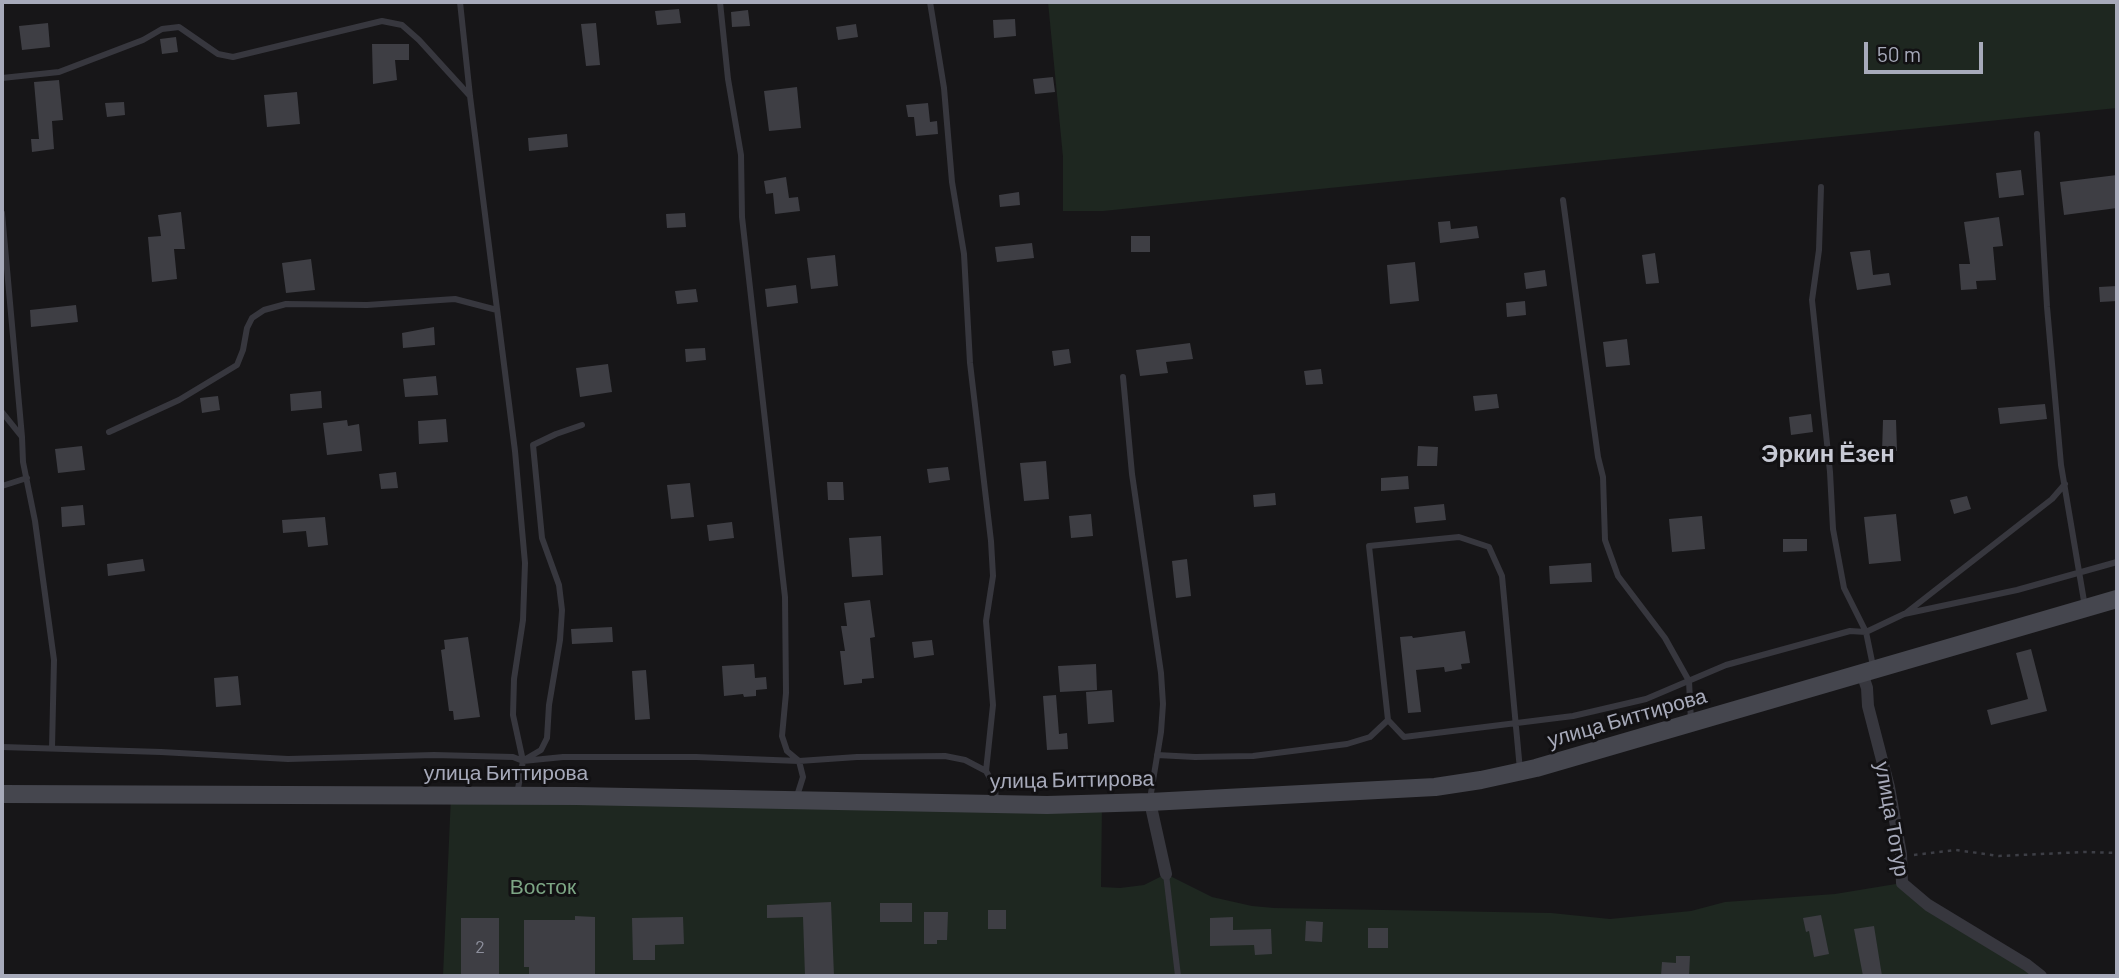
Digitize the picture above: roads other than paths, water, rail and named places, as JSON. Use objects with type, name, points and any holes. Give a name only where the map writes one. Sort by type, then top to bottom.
[{"type":"street","name":"улица Биттирова","points":[[2,794],[516,796],[996,804],[1150,802],[1388,791],[1460,784],[1520,771],[1691,724],[2117,599]]},
{"type":"street","name":"улица Тотур","points":[[1868,672],[1868,706],[1889,786],[1902,883],[1913,895],[2041,976]]},
{"type":"street","points":[[1150,802],[1166,874]]},
{"type":"lane","points":[[460,2],[515,451],[525,564],[523,620],[514,679],[513,715],[523,761],[516,796]]},
{"type":"lane","points":[[720,2],[728,79],[741,155],[742,217],[785,597],[786,693],[782,736],[787,751],[799,761],[803,777],[796,801]]},
{"type":"lane","points":[[930,2],[944,88],[952,182],[964,254],[970,363],[993,576],[986,621],[992,705],[986,771]]},
{"type":"lane","points":[[2,78],[59,72],[143,40],[162,29],[179,27],[218,54],[233,57],[382,22],[402,25],[470,96]]},
{"type":"lane","points":[[2037,134],[2047,307],[2064,485],[2085,609]]},
{"type":"lane","points":[[1821,187],[1819,250],[1812,300],[1830,472],[1833,529],[1844,588],[1866,632],[1868,672]]},
{"type":"lane","points":[[1563,200],[1603,477],[1605,540],[1618,576],[1665,638],[1689,681],[1691,724]]},
{"type":"lane","points":[[2,213],[22,437],[54,660],[52,748]]},
{"type":"lane","points":[[109,432],[180,400],[237,365],[247,328],[252,318],[264,310],[286,304],[367,305],[455,299],[497,310]]},
{"type":"lane","points":[[1123,377],[1132,474],[1161,673],[1163,704],[1150,802]]},
{"type":"lane","points":[[2,412],[22,437]]},
{"type":"lane","points":[[523,761],[541,750],[547,738],[562,610],[559,586],[542,538],[533,445],[582,425]]},
{"type":"lane","points":[[2,486],[27,478]]},
{"type":"lane","points":[[1520,771],[1516,723],[1502,576],[1489,547],[1459,537],[1369,546],[1388,720],[1404,737],[1516,723],[1573,716],[1646,699],[1739,661],[1850,631],[1866,632],[1904,614],[2052,499],[2064,485]]},
{"type":"lane","points":[[1904,614],[2017,590],[2117,562]]},
{"type":"lane","points":[[1157,755],[1253,756],[1347,744],[1370,737],[1388,720]]},
{"type":"lane","points":[[2,747],[288,759],[447,755],[513,757],[523,761],[563,757],[696,757],[799,761],[945,756],[965,760],[986,771],[995,787],[996,804]]},
{"type":"lane","points":[[1166,874],[1178,976]]},
{"type":"district","name":"Эркин Ёзен","points":[[1828,454]]},
{"type":"park label","name":"Восток","points":[[543,887]]}]
